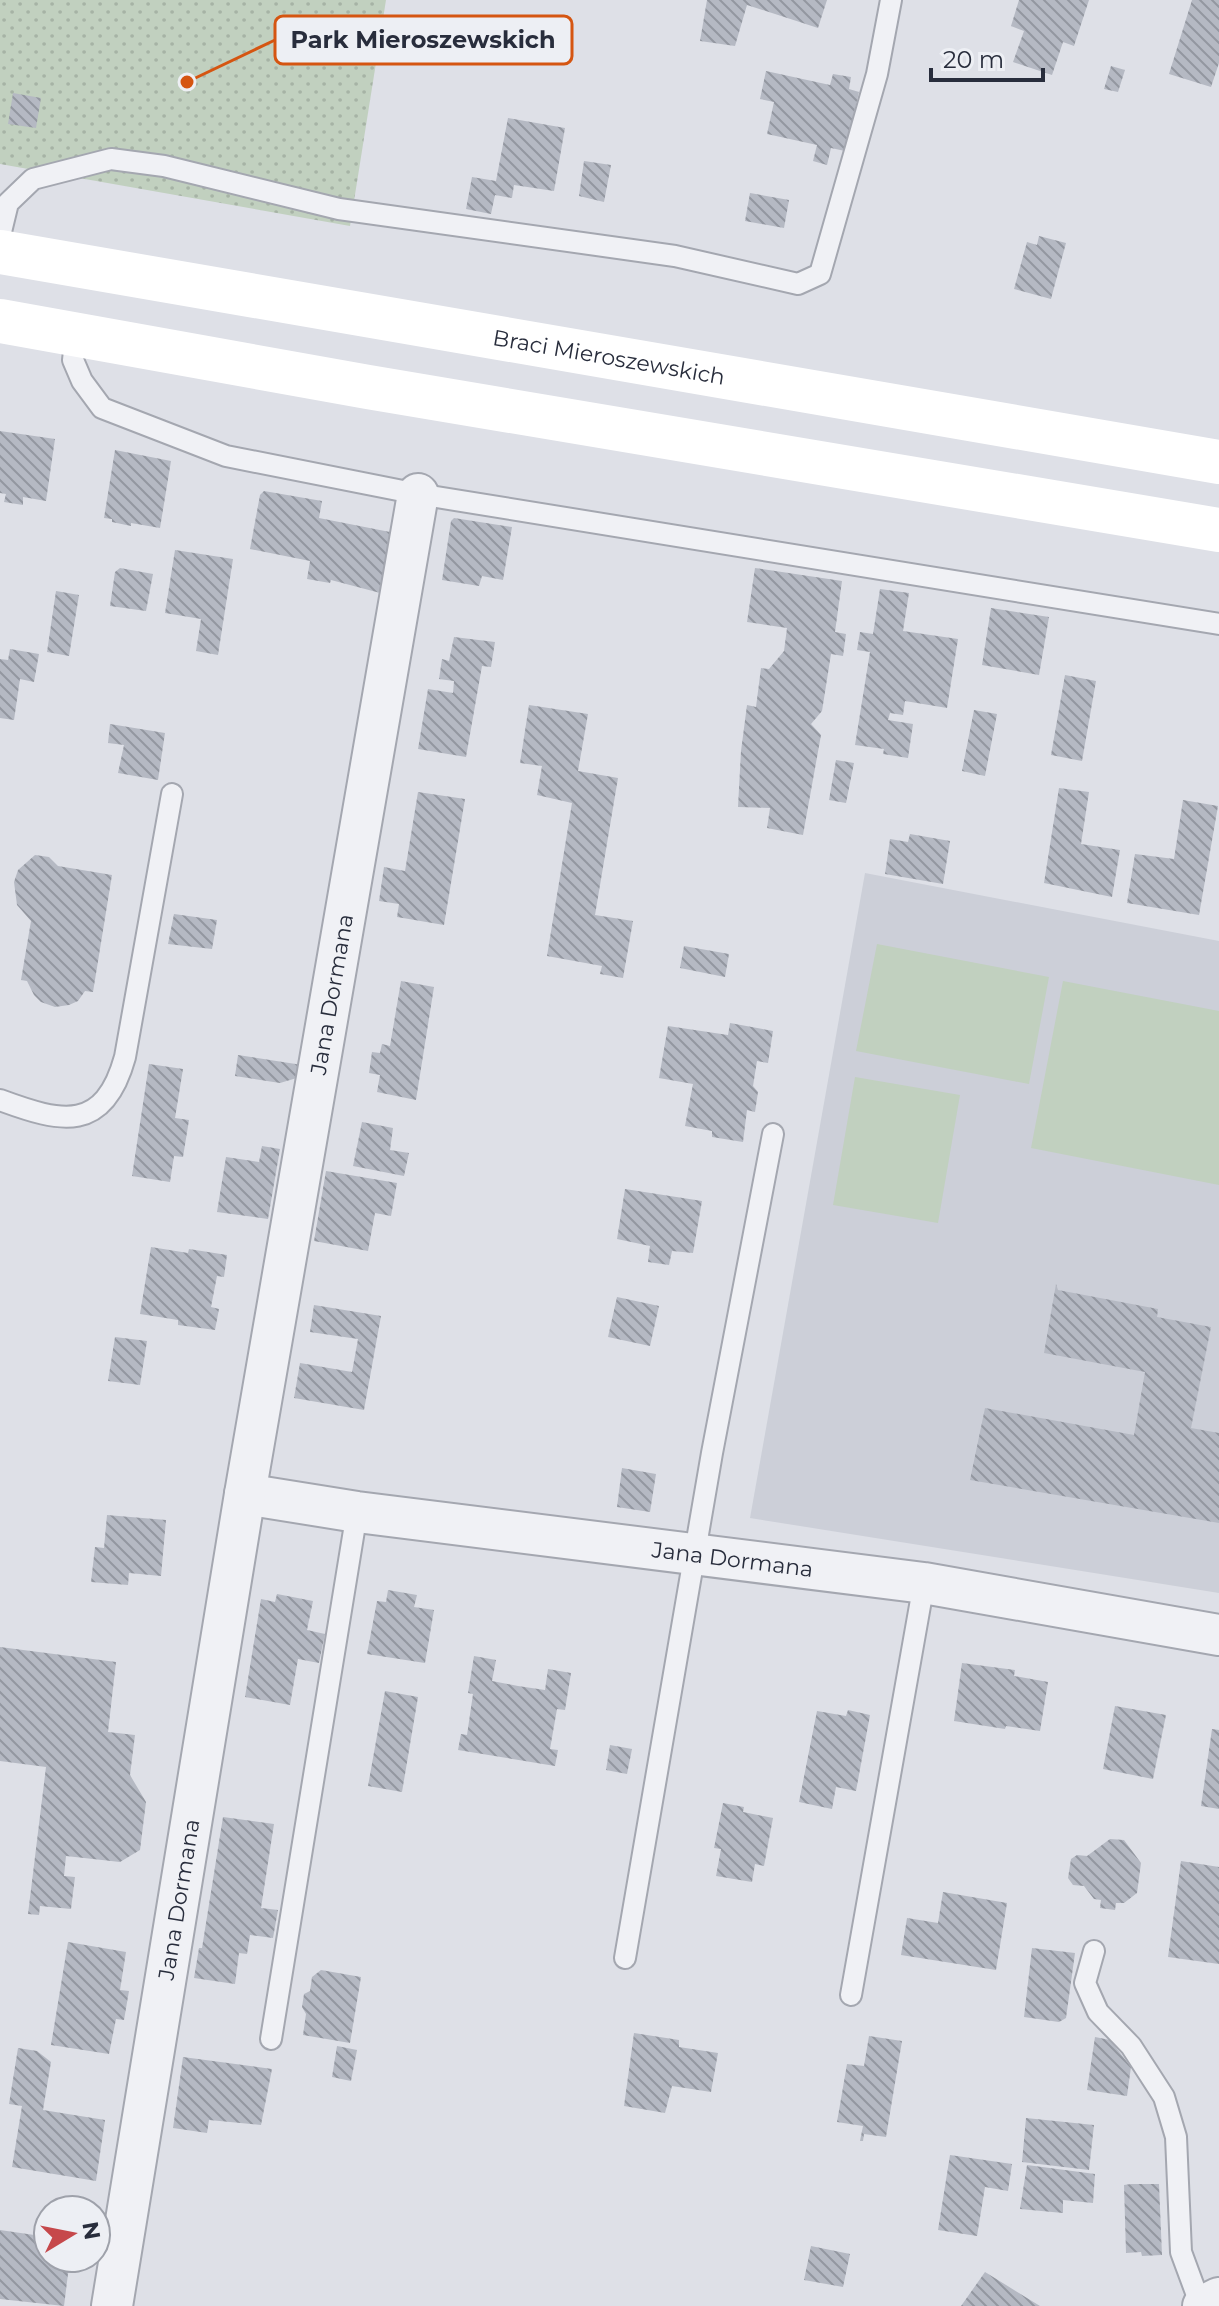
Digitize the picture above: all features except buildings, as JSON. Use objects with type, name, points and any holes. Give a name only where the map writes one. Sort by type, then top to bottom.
[{"type":"main road","name":"Braci Mieroszewskich","points":[[0,252],[1219,462]]},
{"type":"main road","points":[[0,321],[368,387],[1219,530]]},
{"type":"street","name":"Jana Dormana","points":[[112,2306],[245,1494],[418,494]]},
{"type":"street","name":"Jana Dormana","points":[[245,1494],[357,1512],[924,1583],[1219,1635]]},
{"type":"street","points":[[1202,2306],[1219,2298]]},
{"type":"lane","points":[[0,236],[8,203],[33,179],[111,159],[164,166],[339,209],[675,256],[798,284],[820,274],[877,74],[891,0]]},
{"type":"lane","points":[[76,333],[73,360],[82,381],[102,408],[226,456],[418,494],[1219,624]]},
{"type":"lane","points":[[0,1100],[20,1108],[70,1119],[90,1113],[104,1101],[119,1080],[172,794]]},
{"type":"lane","points":[[625,1958],[712,1453],[773,1134]]},
{"type":"lane","points":[[271,2039],[357,1512]]},
{"type":"lane","points":[[851,1995],[924,1583]]},
{"type":"lane","points":[[1094,1951],[1085,1983],[1091,1998],[1098,2012],[1131,2046],[1164,2097],[1176,2137],[1181,2252],[1202,2306]]},
{"type":"shaded area","points":[[865,873],[1219,941],[1219,1593],[750,1518]]},
{"type":"green space","points":[[0,0],[386,0],[350,226],[0,164]]},
{"type":"green space","points":[[877,944],[1049,977],[1029,1084],[856,1051]]},
{"type":"green space","points":[[1063,981],[1219,1011],[1219,1185],[1031,1148]]},
{"type":"green space","points":[[855,1077],[960,1095],[938,1223],[833,1205]]},
{"type":"place","name":"Park Mieroszewskich","points":[[187,82]]}]
